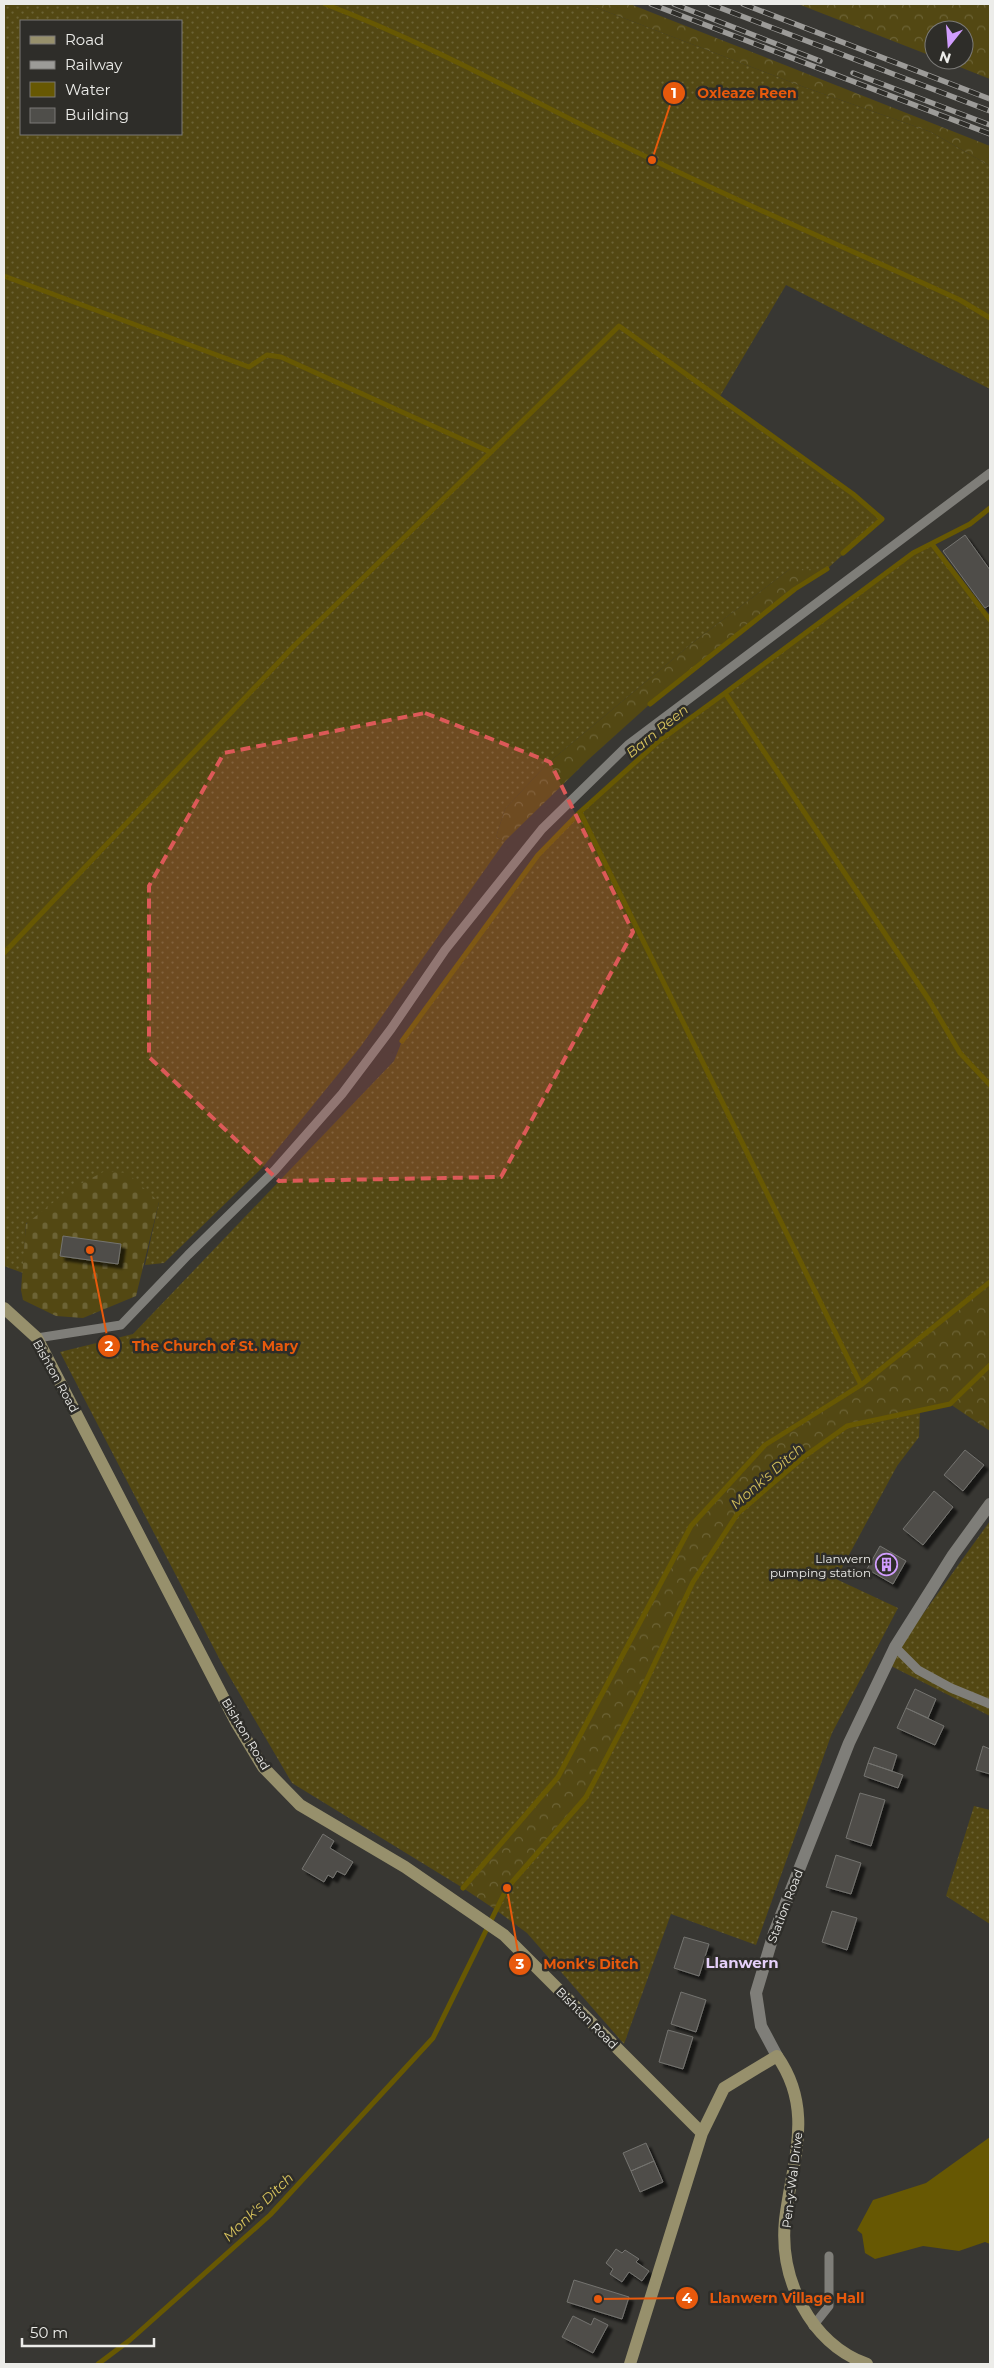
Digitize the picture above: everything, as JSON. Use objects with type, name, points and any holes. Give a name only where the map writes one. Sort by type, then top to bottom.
[{"type":"street","name":"Bishton Road","points":[[4,1308],[37,1338],[237,1724],[263,1768],[300,1805],[405,1867],[504,1935],[702,2133]]},
{"type":"street","name":"Station Road","points":[[777,2056],[761,2026],[756,1993],[774,1933],[849,1743],[895,1647],[953,1555],[990,1504]]},
{"type":"street","points":[[630,2364],[702,2133],[724,2088],[777,2056]]},
{"type":"street","name":"Pen-y-Wal Drive","points":[[777,2056],[788,2071],[799,2106],[798,2145],[785,2222],[788,2269],[803,2311],[813,2326],[836,2347],[867,2364]]},
{"type":"lane","points":[[37,1338],[121,1325],[188,1255],[275,1170],[342,1094],[391,1029],[451,942],[542,828],[630,744],[990,473]]},
{"type":"lane","points":[[895,1647],[918,1670],[951,1688],[990,1704]]},
{"type":"lane","points":[[813,2326],[829,2306],[829,2256]]},
{"type":"highlighted area","points":[[425,713],[550,762],[633,932],[501,1177],[279,1181],[149,1057],[149,886],[224,753]]},
{"type":"green space","points":[[4,4],[587,4],[804,87],[931,132],[990,166],[990,389],[786,285],[719,398],[853,494],[882,519],[827,569],[790,569],[696,640],[548,763],[505,809],[496,837],[505,841],[361,1046],[262,1168],[164,1263],[145,1265],[159,1202],[26,1223],[23,1273],[4,1266]]},
{"type":"green space","points":[[587,4],[630,4],[990,146],[990,166],[931,132],[804,87]]},
{"type":"green space","points":[[798,4],[990,4],[990,79],[967,70],[974,70],[974,20],[924,20],[924,53]]},
{"type":"green space","points":[[932,544],[990,620],[990,1282],[861,1385],[765,1445],[691,1526],[558,1777],[463,1888],[292,1783],[221,1662],[60,1352],[133,1334],[394,1061],[402,1041],[432,998],[538,855],[580,812],[659,741],[913,553]]},
{"type":"green space","points":[[790,569],[827,569],[795,589],[650,704],[589,759],[505,841],[496,837],[505,809],[548,763],[696,640]]},
{"type":"green space","points":[[105,1171],[127,1173],[159,1202],[136,1296],[83,1318],[56,1316],[23,1300],[21,1290],[26,1224],[69,1190]]},
{"type":"green space","points":[[990,1282],[990,1431],[950,1404],[847,1426],[805,1456],[738,1513],[693,1582],[640,1694],[586,1797],[507,1888],[496,1910],[463,1888],[558,1777],[691,1526],[765,1445],[861,1385]]},
{"type":"green space","points":[[920,1411],[919,1437],[897,1466],[836,1579],[898,1608],[832,1733],[756,1945],[671,1914],[624,2044],[527,1933],[496,1910],[507,1888],[586,1797],[640,1694],[693,1582],[738,1513],[805,1456],[847,1426]]},
{"type":"green space","points":[[990,1521],[990,1716],[887,1664]]},
{"type":"green space","points":[[974,1806],[990,1810],[990,1924],[946,1896]]},
{"type":"water","points":[[990,2137],[990,2244],[985,2242],[959,2251],[923,2246],[875,2259],[865,2253],[862,2234],[857,2230],[873,2200],[926,2183]]},
{"type":"building","points":[[965,535],[990,570],[990,605],[985,608],[943,551]]},
{"type":"building","points":[[63,1236],[121,1244],[118,1264],[60,1256]]},
{"type":"building","points":[[965,1450],[984,1465],[963,1491],[944,1475]]},
{"type":"building","points":[[934,1491],[953,1507],[923,1545],[903,1529]]},
{"type":"building","name":"Llanwern pumping station","points":[[880,1546],[906,1561],[893,1584],[867,1569]]},
{"type":"building","points":[[915,1689],[936,1699],[928,1718],[906,1708]]},
{"type":"building","points":[[906,1708],[944,1726],[935,1745],[897,1728]]},
{"type":"building","points":[[983,1746],[990,1749],[990,1774],[976,1770]]},
{"type":"building","points":[[874,1747],[897,1755],[892,1771],[868,1763]]},
{"type":"building","points":[[868,1763],[903,1775],[898,1788],[864,1776]]},
{"type":"building","points":[[860,1793],[885,1800],[871,1846],[846,1838]]},
{"type":"building","points":[[323,1834],[334,1841],[330,1848],[353,1862],[345,1875],[337,1871],[333,1878],[328,1875],[324,1882],[302,1869]]},
{"type":"building","points":[[836,1855],[861,1863],[851,1894],[826,1887]]},
{"type":"building","points":[[832,1911],[857,1918],[847,1950],[822,1942]]},
{"type":"building","points":[[684,1937],[709,1944],[699,1976],[674,1968]]},
{"type":"building","points":[[681,1992],[706,2000],[696,2032],[671,2024]]},
{"type":"building","points":[[668,2030],[693,2037],[683,2069],[659,2062]]},
{"type":"building","points":[[646,2143],[654,2161],[631,2171],[623,2153]]},
{"type":"building","points":[[654,2161],[663,2182],[640,2192],[631,2171]]},
{"type":"building","points":[[616,2249],[622,2253],[625,2250],[639,2259],[636,2262],[649,2271],[642,2281],[629,2272],[622,2282],[610,2274],[613,2269],[606,2263]]},
{"type":"building","points":[[574,2280],[629,2297],[622,2319],[567,2302]]},
{"type":"building","points":[[573,2316],[591,2325],[594,2318],[608,2325],[593,2353],[562,2337]]},
{"type":"waterway","points":[[325,4],[409,39],[653,160],[960,300],[990,318]]},
{"type":"waterway","points":[[4,276],[249,367],[267,355],[281,357],[490,452]]},
{"type":"waterway","points":[[4,953],[294,646],[619,326],[853,494],[882,519],[843,553]]},
{"type":"waterway","name":"Barn Reen","points":[[402,1041],[538,855],[580,812],[659,741],[913,553],[970,524],[990,508]]},
{"type":"waterway","points":[[932,544],[990,620]]},
{"type":"waterway","points":[[650,704],[795,589],[827,569]]},
{"type":"waterway","points":[[725,693],[929,1000],[960,1053],[990,1085]]},
{"type":"waterway","points":[[580,812],[861,1385]]},
{"type":"waterway","points":[[463,1888],[558,1777],[691,1526],[765,1445],[861,1385],[990,1282]]},
{"type":"waterway","name":"Monk's Ditch","points":[[98,2364],[130,2340],[270,2215],[433,2038],[507,1888],[586,1797],[640,1694],[693,1582],[738,1513],[805,1456],[847,1426],[950,1404],[990,1365]]},
{"type":"railway","points":[[651,4],[990,134]]},
{"type":"railway","points":[[674,4],[820,61]]},
{"type":"railway","points":[[710,4],[990,111]]},
{"type":"railway","points":[[743,4],[990,99]]},
{"type":"railway","points":[[853,73],[990,125]]},
{"type":"place","name":"Oxleaze Reen","points":[[652,160]]},
{"type":"place","name":"The Church of St. Mary","points":[[90,1250]]},
{"type":"place","name":"Llanwern pumping station","points":[[887,1565]]},
{"type":"place","name":"Monk's Ditch","points":[[507,1888]]},
{"type":"place","name":"Llanwern Village Hall","points":[[598,2299]]},
{"type":"district","name":"Llanwern","points":[[742,1962]]}]
